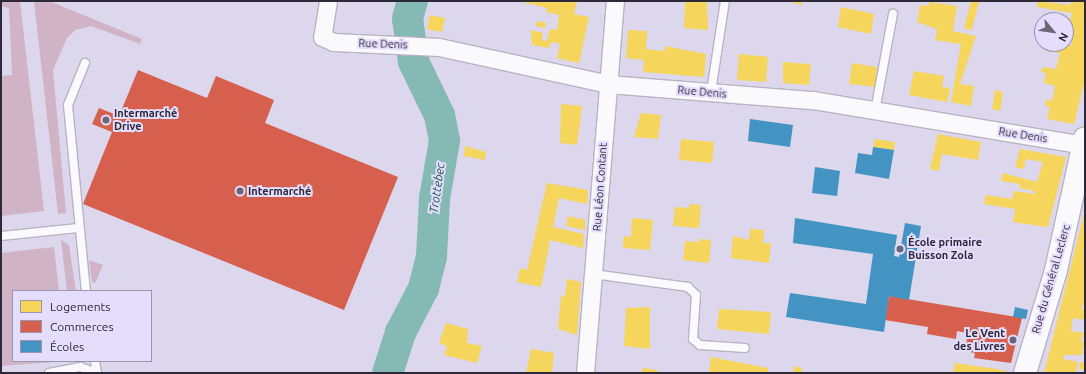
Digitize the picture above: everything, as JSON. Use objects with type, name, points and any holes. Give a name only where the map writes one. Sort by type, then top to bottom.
[{"type":"main road","name":"Rue du Général Leclerc","points":[[1025,373],[1056,270],[1084,141]]},
{"type":"street","name":"Rue Denis","points":[[328,1],[322,37],[334,42],[424,45],[608,84],[813,100],[876,111],[1084,141]]},
{"type":"street","name":"Rue Léon Contant","points":[[585,373],[615,1]]},
{"type":"lane","points":[[711,92],[725,1]]},
{"type":"lane","points":[[876,111],[893,14]]},
{"type":"lane","points":[[85,63],[68,105],[86,290]]},
{"type":"lane","points":[[1,236],[79,228]]},
{"type":"lane","points":[[593,274],[688,286],[696,296],[693,339],[700,345],[745,348]]},
{"type":"lane","points":[[49,373],[80,367],[97,373],[95,362]]},
{"type":"shaded area","points":[[1,1],[20,1],[44,211],[1,216],[1,76],[12,75],[9,8],[1,6]]},
{"type":"shaded area","points":[[34,1],[49,1],[142,39],[140,44],[91,26],[75,30],[67,38],[53,70],[66,213],[58,214]]},
{"type":"shaded area","points":[[61,240],[69,245],[76,290],[67,290]]},
{"type":"shaded area","points":[[54,247],[59,290],[12,290],[12,362],[55,362],[1,366],[1,253]]},
{"type":"shaded area","points":[[89,260],[103,265],[95,283],[92,282]]},
{"type":"building: Logements","points":[[518,1],[577,1],[574,14],[589,17],[579,63],[557,58],[560,44],[551,42],[549,48],[532,45],[531,30],[543,33],[542,40],[547,41],[550,29],[557,30],[559,15],[546,12],[547,8]]},
{"type":"building: Logements","points":[[685,1],[707,1],[708,30],[684,28]]},
{"type":"building: Logements","points":[[787,1],[802,1],[802,5]]},
{"type":"building: Logements","points":[[971,1],[979,1],[972,30],[964,28]]},
{"type":"building: Logements","points":[[1038,1],[1070,5],[1071,1],[1085,1],[1085,79],[1074,124],[1047,119],[1050,107],[1045,106],[1046,99],[1052,101],[1055,86],[1044,83],[1046,73],[1041,72],[1043,67],[1056,69],[1060,53],[1054,52],[1074,52],[1074,12],[1037,7]]},
{"type":"building: Logements","points":[[929,2],[957,6],[953,31],[976,36],[960,84],[974,86],[971,106],[951,102],[961,44],[935,40],[937,29],[917,22],[920,5],[929,6]]},
{"type":"building: Logements","points":[[841,7],[874,14],[871,34],[838,27]]},
{"type":"building: Logements","points":[[430,15],[445,18],[442,32],[427,29]]},
{"type":"building: Logements","points":[[537,21],[546,23],[545,28],[536,26]]},
{"type":"building: Logements","points":[[628,30],[647,31],[646,49],[665,51],[665,46],[706,54],[704,77],[643,72],[644,60],[626,58]]},
{"type":"building: Logements","points":[[739,54],[768,57],[766,82],[737,80]]},
{"type":"building: Logements","points":[[783,62],[811,64],[809,85],[783,83]]},
{"type":"building: Logements","points":[[852,63],[877,67],[875,87],[849,84]]},
{"type":"building: Logements","points":[[914,71],[944,76],[942,87],[950,88],[947,102],[909,95]]},
{"type":"building: Logements","points":[[995,90],[1003,92],[1000,111],[992,109]]},
{"type":"building: Logements","points":[[561,104],[582,106],[577,145],[560,143]]},
{"type":"building: Logements","points":[[641,113],[661,115],[658,139],[634,137]]},
{"type":"building: Logements","points":[[938,134],[981,142],[978,160],[942,154],[939,171],[930,169]]},
{"type":"building: Logements","points":[[681,139],[714,142],[712,163],[679,160]]},
{"type":"building: Logements","points":[[875,139],[895,142],[894,150],[873,147]]},
{"type":"building: Logements","points":[[465,146],[486,152],[485,160],[464,156]]},
{"type":"building: Logements","points":[[1020,149],[1066,157],[1048,227],[1013,222],[1015,209],[984,204],[986,195],[1012,199],[1014,191],[1034,194],[1035,191],[1019,188],[1020,184],[1001,181],[1003,173],[1037,182],[1043,162],[1026,159],[1024,169],[1015,167]]},
{"type":"building: Logements","points":[[547,183],[588,190],[587,204],[559,198],[553,227],[584,234],[583,248],[550,240],[541,287],[517,282],[520,268],[527,270]]},
{"type":"building: Logements","points":[[689,204],[701,205],[699,228],[673,226],[675,207],[689,208]]},
{"type":"building: Logements","points":[[1085,210],[1085,301],[1081,309],[1085,309],[1085,320],[1073,318],[1071,331],[1084,333],[1081,341],[1084,343],[1082,355],[1064,355],[1063,359],[1078,362],[1076,373],[1044,373]]},
{"type":"building: Logements","points":[[568,216],[585,220],[585,230],[566,226]]},
{"type":"building: Logements","points":[[632,218],[653,220],[650,250],[623,248],[624,236],[631,237]]},
{"type":"building: Logements","points":[[750,229],[764,230],[763,243],[771,243],[769,263],[731,258],[733,236],[749,240]]},
{"type":"building: Logements","points":[[699,239],[711,240],[709,263],[683,260],[685,241],[699,242]]},
{"type":"building: Logements","points":[[567,279],[581,282],[577,335],[558,329],[561,295],[565,297]]},
{"type":"building: Logements","points":[[650,307],[650,349],[624,346],[626,308]]},
{"type":"building: Logements","points":[[719,309],[771,312],[769,334],[717,329]]},
{"type":"building: Logements","points":[[446,323],[468,329],[467,343],[482,346],[477,363],[444,355],[447,346],[440,344],[440,340]]},
{"type":"building: Logements","points":[[531,349],[554,353],[552,373],[526,373]]},
{"type":"building: Logements","points":[[711,357],[768,368],[768,373],[709,373]]},
{"type":"building: Logements","points":[[1080,362],[1085,363],[1085,370],[1079,369]]},
{"type":"building: Logements","points":[[955,363],[997,369],[1013,373],[953,373]]},
{"type":"building: Logements","points":[[794,366],[802,368],[801,373],[793,373]]},
{"type":"building: Logements","points":[[642,368],[657,370],[657,373],[642,373]]},
{"type":"building: Commerces","name":"Intermarché","points":[[138,70],[207,98],[216,76],[274,100],[265,123],[398,177],[344,310],[83,204],[112,132],[92,124],[99,108],[119,116]]},
{"type":"building: Commerces","points":[[889,296],[1022,318],[1011,363],[974,358],[975,353],[965,351],[968,333],[957,331],[956,339],[927,334],[928,327],[885,320]]},
{"type":"building: Écoles","points":[[750,119],[793,125],[790,147],[748,141]]},
{"type":"building: Écoles","points":[[873,147],[894,150],[889,179],[855,173],[858,153],[872,155]]},
{"type":"building: Écoles","points":[[815,167],[840,171],[837,196],[812,193]]},
{"type":"building: Écoles","points":[[795,218],[897,235],[894,256],[899,257],[905,223],[921,226],[909,300],[889,296],[884,332],[786,317],[790,293],[866,304],[873,254],[793,243]]},
{"type":"building: Écoles","points":[[1015,307],[1028,310],[1026,319],[1013,317]]},
{"type":"waterway","name":"Trottebec","points":[[387,373],[400,332],[423,288],[431,256],[434,198],[444,140],[439,115],[413,61],[407,18],[412,1]]},
{"type":"place","name":"Intermarché Drive","points":[[106,120]]},
{"type":"place","name":"Intermarché","points":[[240,191]]},
{"type":"place","name":"École primaire Buisson Zola","points":[[900,249]]},
{"type":"place","name":"Le Vent des Livres","points":[[1013,340]]}]
